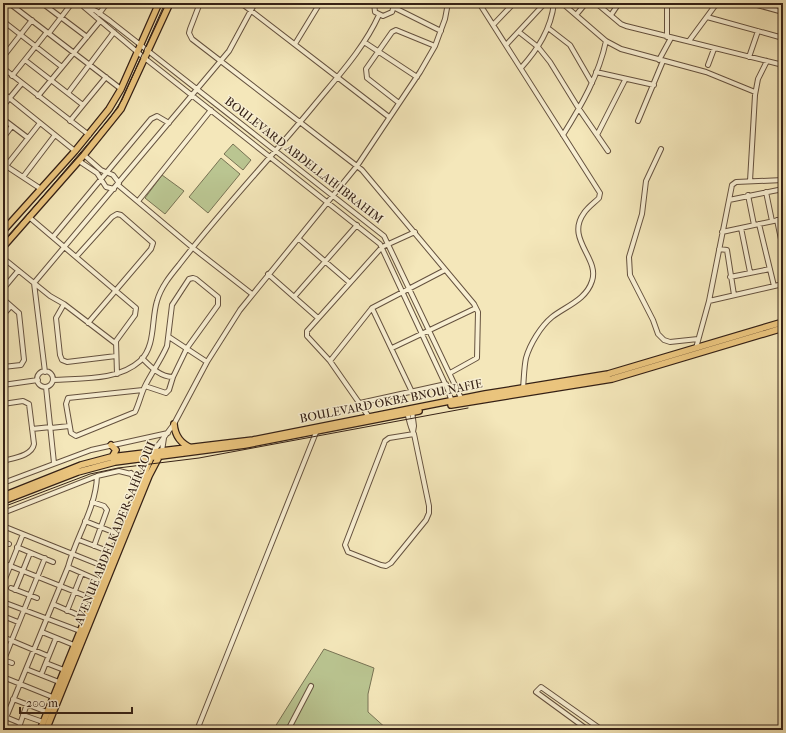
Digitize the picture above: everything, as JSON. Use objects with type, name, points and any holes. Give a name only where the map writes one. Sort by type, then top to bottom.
[{"type":"main road","points":[[3,232],[75,151],[121,89],[159,3]]},
{"type":"main road","points":[[3,247],[84,156],[121,109],[170,3]]},
{"type":"main road","name":"BOULEVARD OKBA BNOU NAFIE","points":[[3,496],[81,465],[111,457],[245,445],[463,401],[617,378],[694,354],[756,333],[783,322]]},
{"type":"main road","name":"BOULEVARD OKBA BNOU NAFIE","points":[[463,401],[523,388],[608,374],[696,348],[783,328]]},
{"type":"main road","name":"BOULEVARD OKBA BNOU NAFIE","points":[[161,453],[318,430],[369,417],[410,411]]},
{"type":"main road","points":[[174,424],[175,431],[180,441],[192,448]]},
{"type":"main road","points":[[111,445],[116,450],[111,457]]},
{"type":"main road","name":"AVENUE ABDELKADER SAHRAOUI","points":[[46,730],[56,698],[149,476],[161,453]]},
{"type":"main road","name":"BOULEVARD OKBA BNOU NAFIE","points":[[3,501],[87,469],[152,454]]},
{"type":"main road","name":"AVENUE ABDELKADER SAHRAOUI","points":[[40,730],[47,712],[56,698],[59,682],[105,567],[113,553],[118,534],[152,454]]},
{"type":"street","points":[[9,3],[121,89]]},
{"type":"street","points":[[42,3],[87,37]]},
{"type":"street","points":[[12,76],[72,3]]},
{"type":"street","points":[[96,18],[107,3]]},
{"type":"street","points":[[200,3],[189,33],[192,39],[357,166],[375,183],[476,308],[478,312],[477,358],[450,373]]},
{"type":"street","points":[[241,3],[389,117]]},
{"type":"street","points":[[45,372],[34,283],[119,184],[234,43],[255,3]]},
{"type":"street","points":[[295,44],[320,3]]},
{"type":"street","points":[[374,3],[374,8],[379,15]]},
{"type":"street","points":[[164,438],[174,424],[206,362],[252,294],[299,239],[357,166],[417,77],[435,46],[441,31],[448,3]]},
{"type":"street","points":[[479,3],[600,192],[599,198],[582,215],[578,226],[581,245],[591,264],[593,275],[592,281],[585,294],[552,317],[533,342],[526,358],[523,388]]},
{"type":"street","points":[[493,24],[514,3]]},
{"type":"street","points":[[506,45],[545,3]]},
{"type":"street","points":[[521,68],[538,47],[548,28],[554,3]]},
{"type":"street","points":[[562,3],[606,41],[621,49],[706,72],[755,92]]},
{"type":"street","points":[[576,15],[586,3]]},
{"type":"street","points":[[596,3],[626,26],[669,38],[689,41],[714,49],[783,65]]},
{"type":"street","points":[[611,15],[620,3]]},
{"type":"street","points":[[638,121],[654,85],[669,38],[667,3]]},
{"type":"street","points":[[689,41],[718,3]]},
{"type":"street","points":[[750,3],[783,12]]},
{"type":"street","name":"BOULEVARD ABDELLAH IBRAHIM","points":[[81,4],[100,13],[139,48],[145,58],[357,225],[382,247],[446,384],[452,403]]},
{"type":"street","name":"BOULEVARD ABDELLAH IBRAHIM","points":[[81,4],[114,32],[148,52],[197,88],[384,236],[389,243],[463,401]]},
{"type":"street","points":[[379,15],[388,15],[395,5],[441,31]]},
{"type":"street","points":[[53,380],[117,374],[134,366],[142,358],[149,346],[154,311],[161,290],[193,248],[338,77],[364,42],[379,15]]},
{"type":"street","points":[[707,17],[783,38]]},
{"type":"street","points":[[3,57],[32,20]]},
{"type":"street","points":[[38,96],[100,21]]},
{"type":"street","points":[[4,24],[20,34],[62,67]]},
{"type":"street","points":[[548,28],[570,45],[592,83]]},
{"type":"street","points":[[399,103],[367,78],[365,74],[366,69],[392,32],[396,30],[435,46]]},
{"type":"street","points":[[749,57],[758,31]]},
{"type":"street","points":[[68,93],[114,32]]},
{"type":"street","points":[[519,32],[538,47],[550,62],[579,109],[608,151]]},
{"type":"street","points":[[563,135],[579,109],[592,83],[606,41]]},
{"type":"street","points":[[364,42],[417,77]]},
{"type":"street","points":[[708,65],[714,49]]},
{"type":"street","points":[[25,60],[83,105]]},
{"type":"street","points":[[750,181],[755,92],[758,79],[767,61]]},
{"type":"street","points":[[3,68],[70,121],[89,134]]},
{"type":"street","points":[[596,72],[625,80],[654,85]]},
{"type":"street","points":[[70,121],[106,77]]},
{"type":"street","points":[[597,135],[625,80]]},
{"type":"street","points":[[3,106],[22,83]]},
{"type":"street","points":[[3,93],[75,151]]},
{"type":"street","points":[[139,200],[211,110]]},
{"type":"street","points":[[53,237],[153,117],[157,116],[168,123]]},
{"type":"street","points":[[3,119],[28,138]]},
{"type":"street","points":[[40,123],[5,165],[41,189]]},
{"type":"street","points":[[3,138],[12,126]]},
{"type":"street","points":[[22,177],[55,135]]},
{"type":"street","points":[[661,149],[646,181],[642,214],[629,257],[630,275],[653,320],[658,334],[664,340],[670,342],[698,339]]},
{"type":"street","points":[[84,156],[106,172],[115,176],[119,184],[193,248],[252,294]]},
{"type":"street","points":[[79,161],[95,170],[106,187],[114,189]]},
{"type":"street","points":[[696,348],[709,301],[722,232],[734,183],[750,181],[783,181]]},
{"type":"street","points":[[729,200],[783,189]]},
{"type":"street","points":[[766,192],[783,246]]},
{"type":"street","points":[[748,195],[754,225]]},
{"type":"street","points":[[76,257],[112,217],[117,214],[121,215],[152,240],[153,246],[88,323]]},
{"type":"street","points":[[29,217],[135,306],[136,311],[115,343],[117,374]]},
{"type":"street","points":[[722,232],[783,219]]},
{"type":"street","points":[[760,224],[774,286]]},
{"type":"street","points":[[294,297],[357,225]]},
{"type":"street","points":[[741,228],[750,272]]},
{"type":"street","points":[[369,417],[330,361],[307,336],[307,331],[349,282],[382,247],[415,232]]},
{"type":"street","points":[[299,239],[349,282]]},
{"type":"street","points":[[719,249],[727,250],[734,295]]},
{"type":"street","points":[[3,258],[50,296],[64,304],[115,343]]},
{"type":"street","points":[[730,277],[770,269]]},
{"type":"street","points":[[330,361],[372,308],[446,270]]},
{"type":"street","points":[[3,290],[18,271]]},
{"type":"street","points":[[268,274],[318,318]]},
{"type":"street","points":[[187,348],[173,377],[169,390],[166,393],[144,388],[68,398],[66,401],[70,433],[76,436],[132,415],[136,411],[144,388],[165,350],[169,337],[171,313],[174,302],[185,284],[191,278],[195,278],[217,296],[219,302],[187,348]]},
{"type":"street","points":[[709,301],[783,284]]},
{"type":"street","points":[[3,299],[20,314],[24,361],[21,365],[3,367]]},
{"type":"street","points":[[64,304],[56,318],[60,355],[62,360],[67,362],[116,356]]},
{"type":"street","points":[[3,315],[11,306]]},
{"type":"street","points":[[372,308],[412,392]]},
{"type":"street","points":[[392,348],[476,308]]},
{"type":"street","points":[[169,337],[206,362]]},
{"type":"street","points":[[142,358],[154,370],[164,376],[173,377]]},
{"type":"street","points":[[45,372],[51,374],[53,380],[51,385],[46,387],[41,386],[38,380],[40,374],[45,372]]},
{"type":"street","points":[[3,385],[38,380]]},
{"type":"street","points":[[360,403],[446,384]]},
{"type":"street","points":[[46,387],[54,463]]},
{"type":"street","points":[[3,404],[23,401],[28,403],[34,444],[32,450],[3,461]]},
{"type":"street","points":[[410,411],[413,433],[429,506],[429,513],[426,520],[391,563],[386,566],[381,566],[348,552],[345,545],[385,441],[389,438],[413,433]]},
{"type":"street","points":[[32,429],[69,426]]},
{"type":"street","points":[[197,730],[318,430]]},
{"type":"street","points":[[3,483],[91,450],[168,433]]},
{"type":"street","name":"AVENUE ABDELKADER SAHRAOUI","points":[[161,453],[164,438]]},
{"type":"street","name":"AVENUE ABDELKADER SAHRAOUI","points":[[152,454],[164,438]]},
{"type":"street","points":[[3,513],[97,476],[120,471],[135,475],[144,473]]},
{"type":"street","points":[[130,473],[138,486]]},
{"type":"street","points":[[3,725],[68,567],[71,554],[79,540],[84,521],[92,502],[97,476]]},
{"type":"street","points":[[92,502],[107,508],[94,546]]},
{"type":"street","points":[[84,521],[118,534]]},
{"type":"street","points":[[3,526],[105,567]]},
{"type":"street","points":[[3,584],[23,534]]},
{"type":"street","points":[[79,540],[113,553]]},
{"type":"street","points":[[3,542],[9,544]]},
{"type":"street","points":[[17,547],[53,562]]},
{"type":"street","points":[[30,553],[23,571],[13,589],[37,598]]},
{"type":"street","points":[[12,663],[3,660],[45,558]]},
{"type":"street","points":[[3,563],[93,598]]},
{"type":"street","points":[[68,567],[100,581]]},
{"type":"street","points":[[67,611],[82,573]]},
{"type":"street","points":[[3,602],[80,631]]},
{"type":"street","points":[[52,604],[85,618]]},
{"type":"street","points":[[4,618],[18,622]]},
{"type":"street","points":[[42,632],[74,645]]},
{"type":"street","points":[[3,637],[48,656]]},
{"type":"street","points":[[41,675],[56,638]]},
{"type":"street","points":[[46,663],[64,670]]},
{"type":"street","points":[[26,669],[59,682]]},
{"type":"street","points":[[3,677],[56,698]]},
{"type":"street","points":[[288,730],[311,686]]},
{"type":"street","points":[[588,730],[536,692],[541,687],[602,730]]},
{"type":"street","points":[[13,699],[47,712]]},
{"type":"street","points":[[18,730],[27,704]]},
{"type":"street","points":[[23,714],[43,722]]},
{"type":"street","points":[[5,717],[20,723]]},
{"type":"green space","points":[[233,144],[251,160],[243,170],[224,154]]},
{"type":"green space","points":[[221,158],[240,174],[208,213],[189,197]]},
{"type":"green space","points":[[162,175],[184,191],[165,214],[145,198]]},
{"type":"green space","points":[[324,649],[374,668],[368,694],[368,712],[388,730],[273,730]]},
{"type":"tram line","points":[[3,243],[110,118],[122,100],[165,3]]},
{"type":"tram line","points":[[3,507],[90,474],[118,468],[199,458],[468,408]]}]
